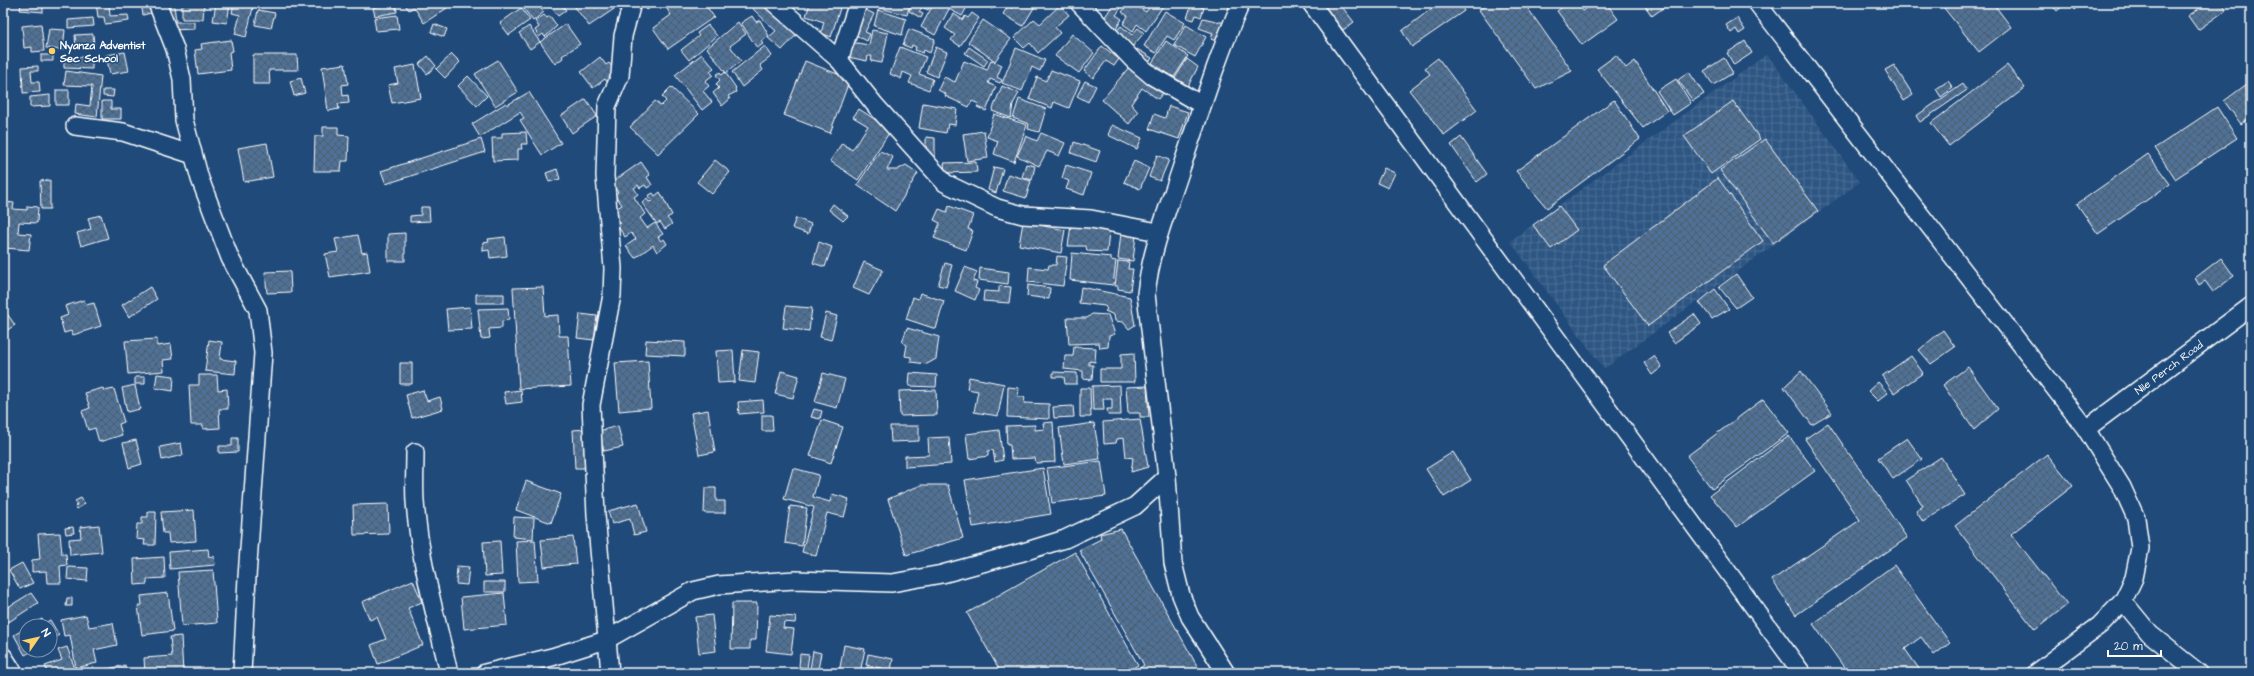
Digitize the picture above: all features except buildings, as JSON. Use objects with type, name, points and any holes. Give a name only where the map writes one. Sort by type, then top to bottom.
[{"type":"street","points":[[157,3],[175,49],[182,79],[184,120],[193,155],[230,258],[258,310],[262,328],[263,353],[247,577],[242,673]]},
{"type":"street","points":[[610,673],[596,515],[591,405],[612,296],[613,268],[604,176],[607,106],[620,76],[623,36],[632,3]]},
{"type":"street","points":[[774,3],[839,60],[875,105],[945,183],[975,199],[1023,215],[1091,219],[1158,232]]},
{"type":"street","points":[[839,60],[858,3]]},
{"type":"street","points":[[1080,3],[1132,59],[1152,76],[1202,105]]},
{"type":"street","points":[[1226,673],[1190,617],[1181,595],[1173,563],[1167,476],[1146,294],[1149,265],[1158,232],[1174,192],[1202,105],[1241,3]]},
{"type":"street","points":[[1311,3],[1802,673]]},
{"type":"street","points":[[1757,3],[2086,429],[2122,486],[2136,518],[2140,548],[2134,578],[2123,601],[2100,625],[2039,672]]},
{"type":"street","points":[[75,126],[124,132],[193,155]]},
{"type":"street","name":"Nile Perch Road","points":[[2086,429],[2251,306]]},
{"type":"street","points":[[415,452],[415,501],[420,540],[426,575],[449,673]]},
{"type":"street","points":[[485,673],[552,656],[606,640],[693,591],[719,586],[795,580],[892,583],[942,574],[1023,552],[1065,539],[1135,506],[1167,476]]},
{"type":"street","points":[[2123,601],[2150,634],[2199,673]]},
{"type":"street","points":[[3,656],[14,673]]},
{"type":"shaded area","points":[[1767,54],[1860,182],[1604,369],[1510,241]]},
{"type":"place","name":"Nyanza Adventist Sec School","points":[[52,51]]}]
